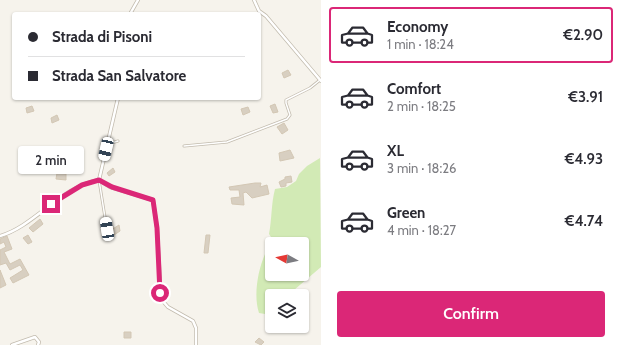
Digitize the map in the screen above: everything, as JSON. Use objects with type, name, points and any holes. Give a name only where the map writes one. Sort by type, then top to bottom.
[{"type":"street","points":[[131,12],[138,0]]},
{"type":"street","points":[[254,0],[260,12]]},
{"type":"street","points":[[261,12],[266,16],[321,80]]},
{"type":"street","points":[[99,180],[118,100]]},
{"type":"street","points":[[0,236],[16,229],[76,188],[99,180],[112,187],[153,200],[157,228],[161,298],[168,307],[188,317],[194,322],[196,330],[196,345]]},
{"type":"street","points":[[12,345],[35,337],[39,342],[38,345]]},
{"type":"lane","points":[[184,146],[228,142],[286,119],[290,115],[286,100],[310,88],[321,80]]},
{"type":"lane","points":[[108,144],[118,141]]},
{"type":"lane","points":[[99,180],[107,230],[112,227]]},
{"type":"green space","points":[[320,158],[321,267],[309,277],[309,237],[271,237],[269,234],[275,189],[287,187],[296,181],[299,174],[307,166]]},
{"type":"green space","points":[[265,254],[265,281],[305,281],[295,289],[265,289],[265,314],[259,313],[256,295],[258,275]]},
{"type":"building","points":[[288,70],[291,75],[284,78],[282,73]]},
{"type":"building","points":[[275,104],[278,112],[273,113],[270,106]]},
{"type":"building","points":[[32,106],[34,111],[27,113],[26,108]]},
{"type":"building","points":[[248,107],[250,112],[243,115],[241,109]]},
{"type":"building","points":[[57,115],[59,120],[52,123],[51,118]]},
{"type":"building","points":[[284,123],[288,130],[282,134],[277,127]]},
{"type":"building","points":[[290,150],[294,158],[280,161],[279,153]]},
{"type":"building","points":[[113,168],[115,172],[109,176],[107,173]]},
{"type":"building","points":[[57,173],[66,174],[66,180],[56,179]]},
{"type":"building","points":[[291,176],[292,182],[286,183],[286,186],[281,187],[279,182],[285,179],[285,177]]},
{"type":"building","points":[[261,183],[260,187],[267,185],[269,194],[252,198],[246,192],[243,193],[244,205],[232,204],[231,198],[240,197],[239,190],[230,190],[229,187]]},
{"type":"building","points":[[40,219],[43,224],[33,232],[29,228]]},
{"type":"building","points":[[119,225],[120,231],[111,237],[108,232]]},
{"type":"building","points":[[28,235],[32,242],[28,244],[23,238]]},
{"type":"building","points":[[206,235],[210,235],[208,253],[204,253]]},
{"type":"building","points":[[7,236],[12,249],[4,252],[10,264],[20,259],[29,275],[13,283],[10,278],[23,270],[20,265],[10,270],[6,263],[0,265],[0,250],[6,247],[4,242],[0,244],[0,239]]},
{"type":"building","points":[[0,270],[6,285],[0,288]]},
{"type":"building","points":[[124,332],[131,332],[131,338],[124,338]]},
{"type":"building","points":[[259,338],[264,342],[261,345],[255,342]]},
{"type":"route","points":[[51,204],[82,185],[99,180],[112,187],[153,200],[156,214],[160,293]]}]
